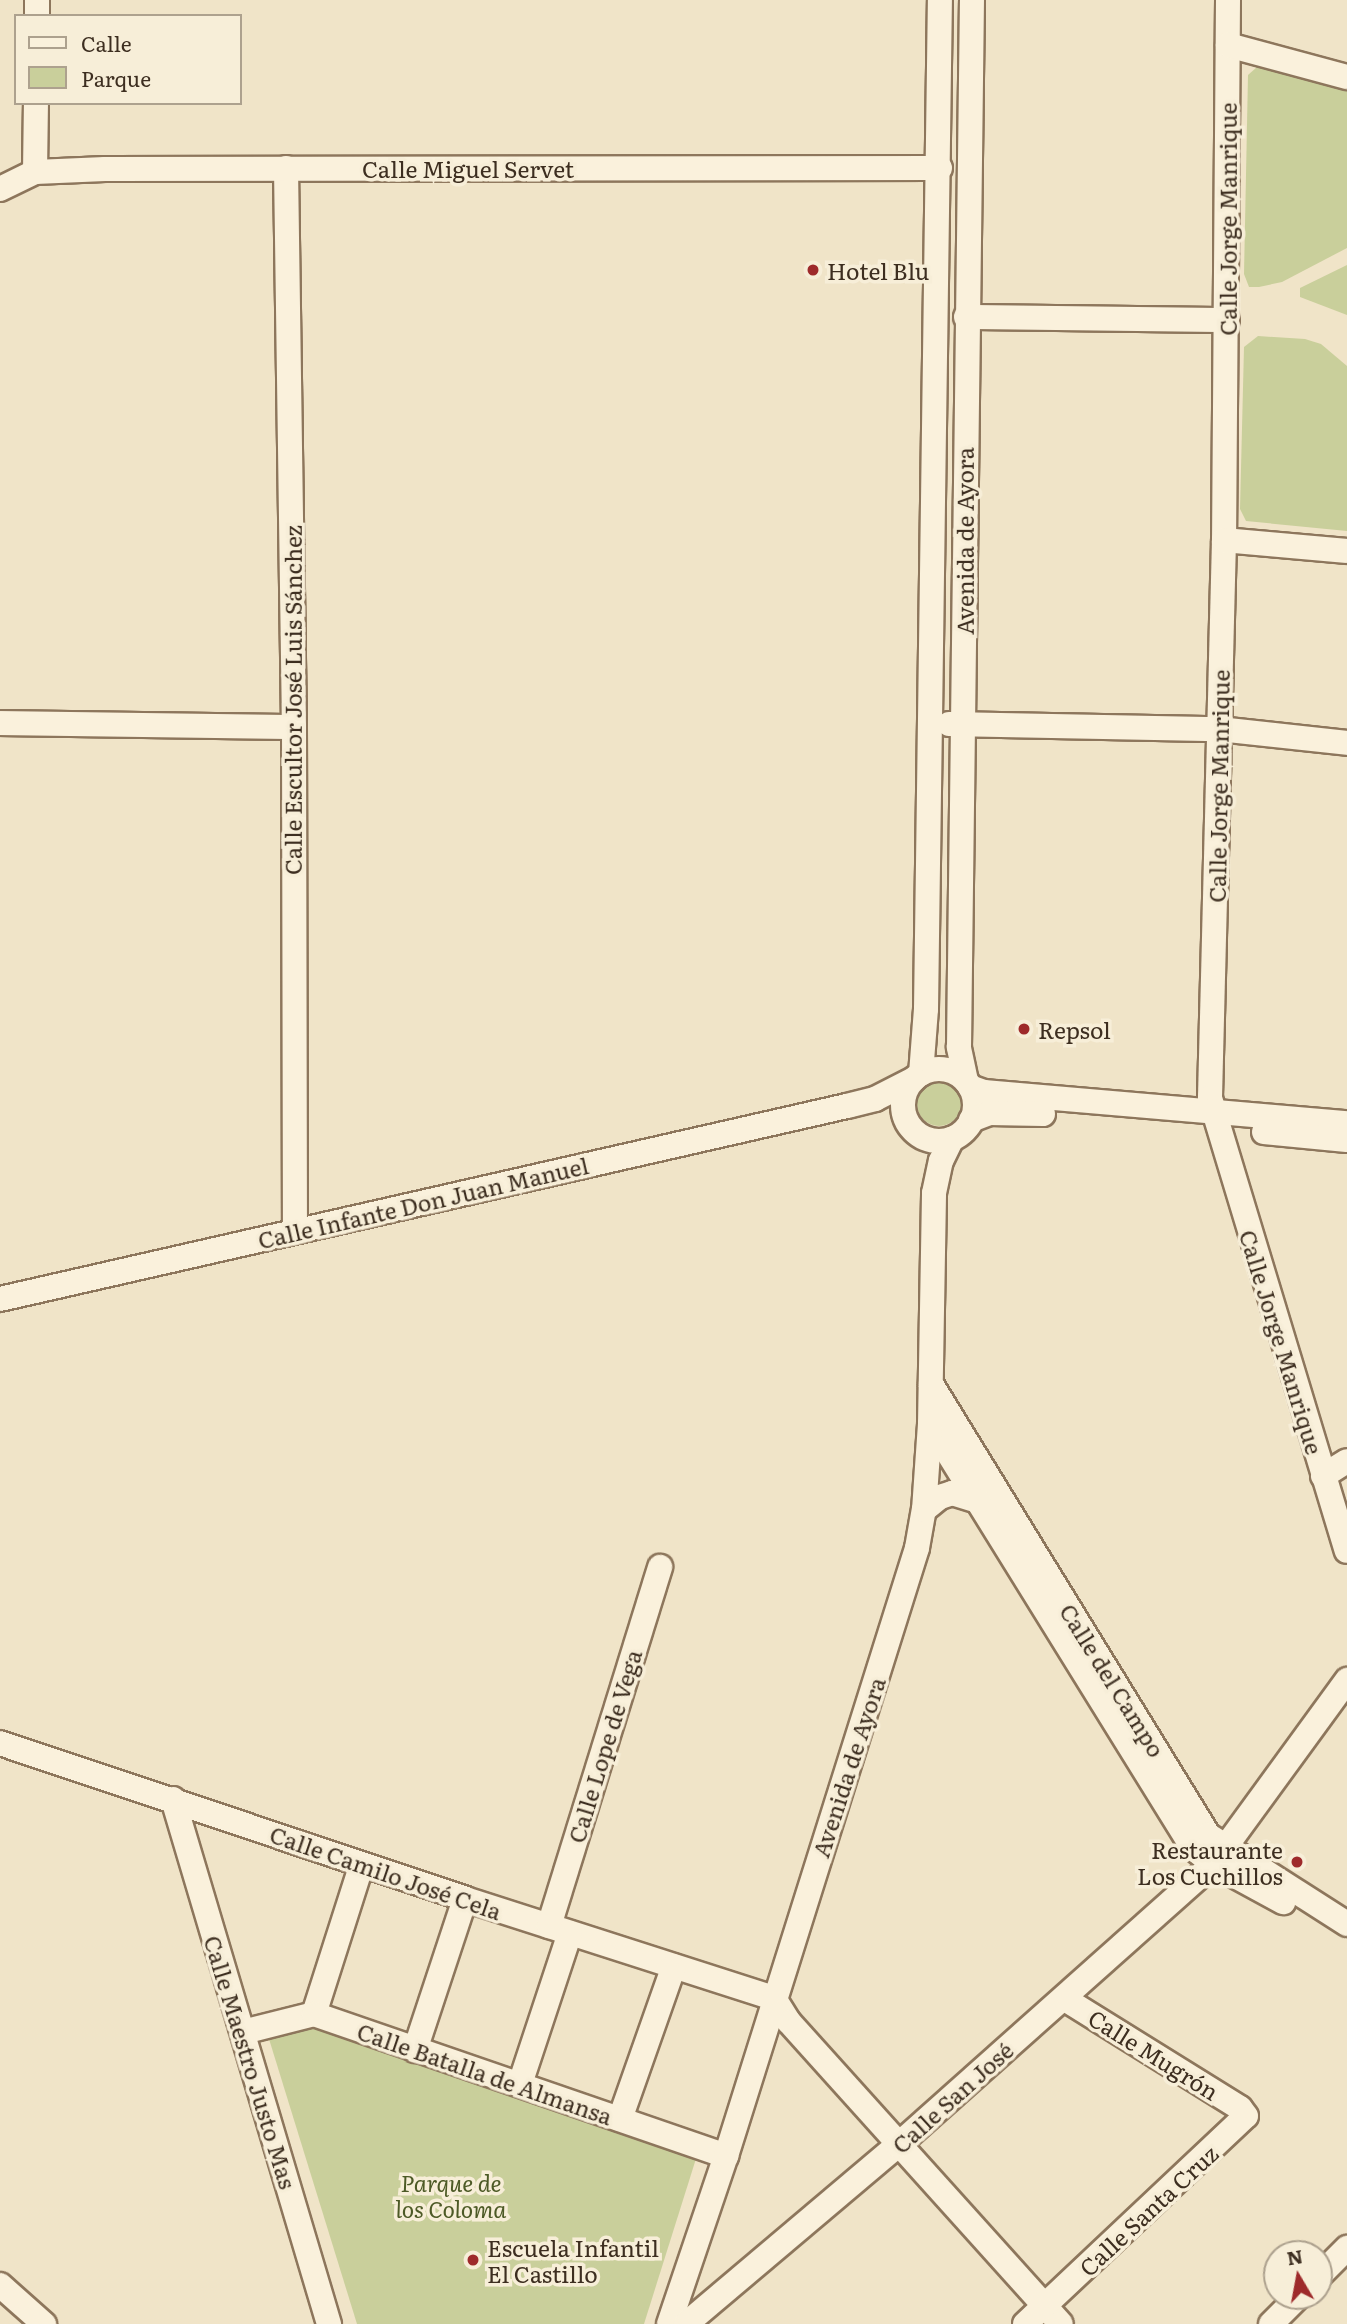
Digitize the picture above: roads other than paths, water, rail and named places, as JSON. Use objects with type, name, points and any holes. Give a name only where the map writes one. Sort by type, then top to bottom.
[{"type":"street","name":"Avenida de Ayora","points":[[917,1077],[926,1009],[940,168],[940,0]]},
{"type":"street","name":"Avenida de Ayora","points":[[968,1084],[959,1047],[965,349],[972,0]]},
{"type":"street","name":"Calle Jorge Manrique","points":[[1228,0],[1227,320],[1214,1119],[1347,1551]]},
{"type":"street","points":[[1228,45],[1347,77]]},
{"type":"street","points":[[35,172],[36,105]]},
{"type":"street","name":"Calle Miguel Servet","points":[[0,189],[35,172],[286,168],[940,168]]},
{"type":"street","name":"Calle Escultor José Luis Sánchez","points":[[286,168],[294,727],[295,1231]]},
{"type":"street","points":[[938,292],[966,305],[1227,320]]},
{"type":"street","points":[[937,349],[965,349]]},
{"type":"street","points":[[1224,540],[1347,551]]},
{"type":"street","points":[[0,723],[294,727]]},
{"type":"street","points":[[931,724],[1219,729],[1347,743]]},
{"type":"street","points":[[968,1084],[975,1107],[971,1120],[962,1132],[952,1138],[930,1140],[908,1123],[904,1096],[917,1077],[943,1070],[984,1092],[1214,1119],[1347,1140]]},
{"type":"street","name":"Calle Infante Don Juan Manuel","points":[[0,1299],[847,1106],[875,1099],[917,1077]]},
{"type":"street","name":"Calle Infante Don Juan Manuel","points":[[847,1106],[873,1106],[908,1123]]},
{"type":"street","points":[[971,1120],[989,1113],[1012,1111],[1347,1122]]},
{"type":"street","name":"Avenida de Ayora","points":[[908,1123],[925,1152],[934,1193]]},
{"type":"street","name":"Avenida de Ayora","points":[[669,2324],[726,2156],[774,1997],[906,1586],[924,1510],[930,1424],[934,1193],[941,1161],[952,1138]]},
{"type":"street","name":"Calle del Campo","points":[[931,1384],[1219,1856],[1347,1936]]},
{"type":"street","name":"Calle del Campo","points":[[930,1424],[1193,1848],[1219,1856],[1347,1924]]},
{"type":"street","points":[[1323,1476],[1347,1461]]},
{"type":"street","points":[[924,1510],[940,1497],[952,1493],[979,1501]]},
{"type":"street","name":"Calle Lope de Vega","points":[[520,2084],[559,1929],[660,1567]]},
{"type":"street","name":"Calle San José","points":[[686,2324],[898,2145],[1219,1856],[1347,1680]]},
{"type":"street","name":"Calle Camilo José Cela","points":[[0,1743],[465,1899],[774,1997]]},
{"type":"street","name":"Calle Maestro Justo Mas","points":[[173,1799],[329,2324]]},
{"type":"street","points":[[243,2032],[314,2014],[362,1864]]},
{"type":"street","points":[[415,2050],[465,1899]]},
{"type":"street","points":[[620,2119],[674,1966]]},
{"type":"street","points":[[774,1997],[789,2022],[1052,2315]]},
{"type":"street","name":"Calle Mugrón","points":[[1063,1998],[1245,2111]]},
{"type":"street","name":"Calle Batalla de Almansa","points":[[314,2014],[726,2156]]},
{"type":"street","name":"Calle Santa Cruz","points":[[1025,2324],[1052,2315],[1244,2121],[1245,2111]]},
{"type":"street","points":[[1333,2263],[1346,2251]]},
{"type":"street","points":[[0,2285],[44,2324]]},
{"type":"street","points":[[1271,2324],[1285,2310]]},
{"type":"place","name":"Hotel Blu","points":[[813,270]]},
{"type":"place","name":"Repsol","points":[[1024,1029]]},
{"type":"place","name":"Restaurante Los Cuchillos","points":[[1297,1862]]},
{"type":"place","name":"Escuela Infantil El Castillo","points":[[473,2260]]},
{"type":"park label","name":"Parque de los Coloma","points":[[451,2195]]}]
